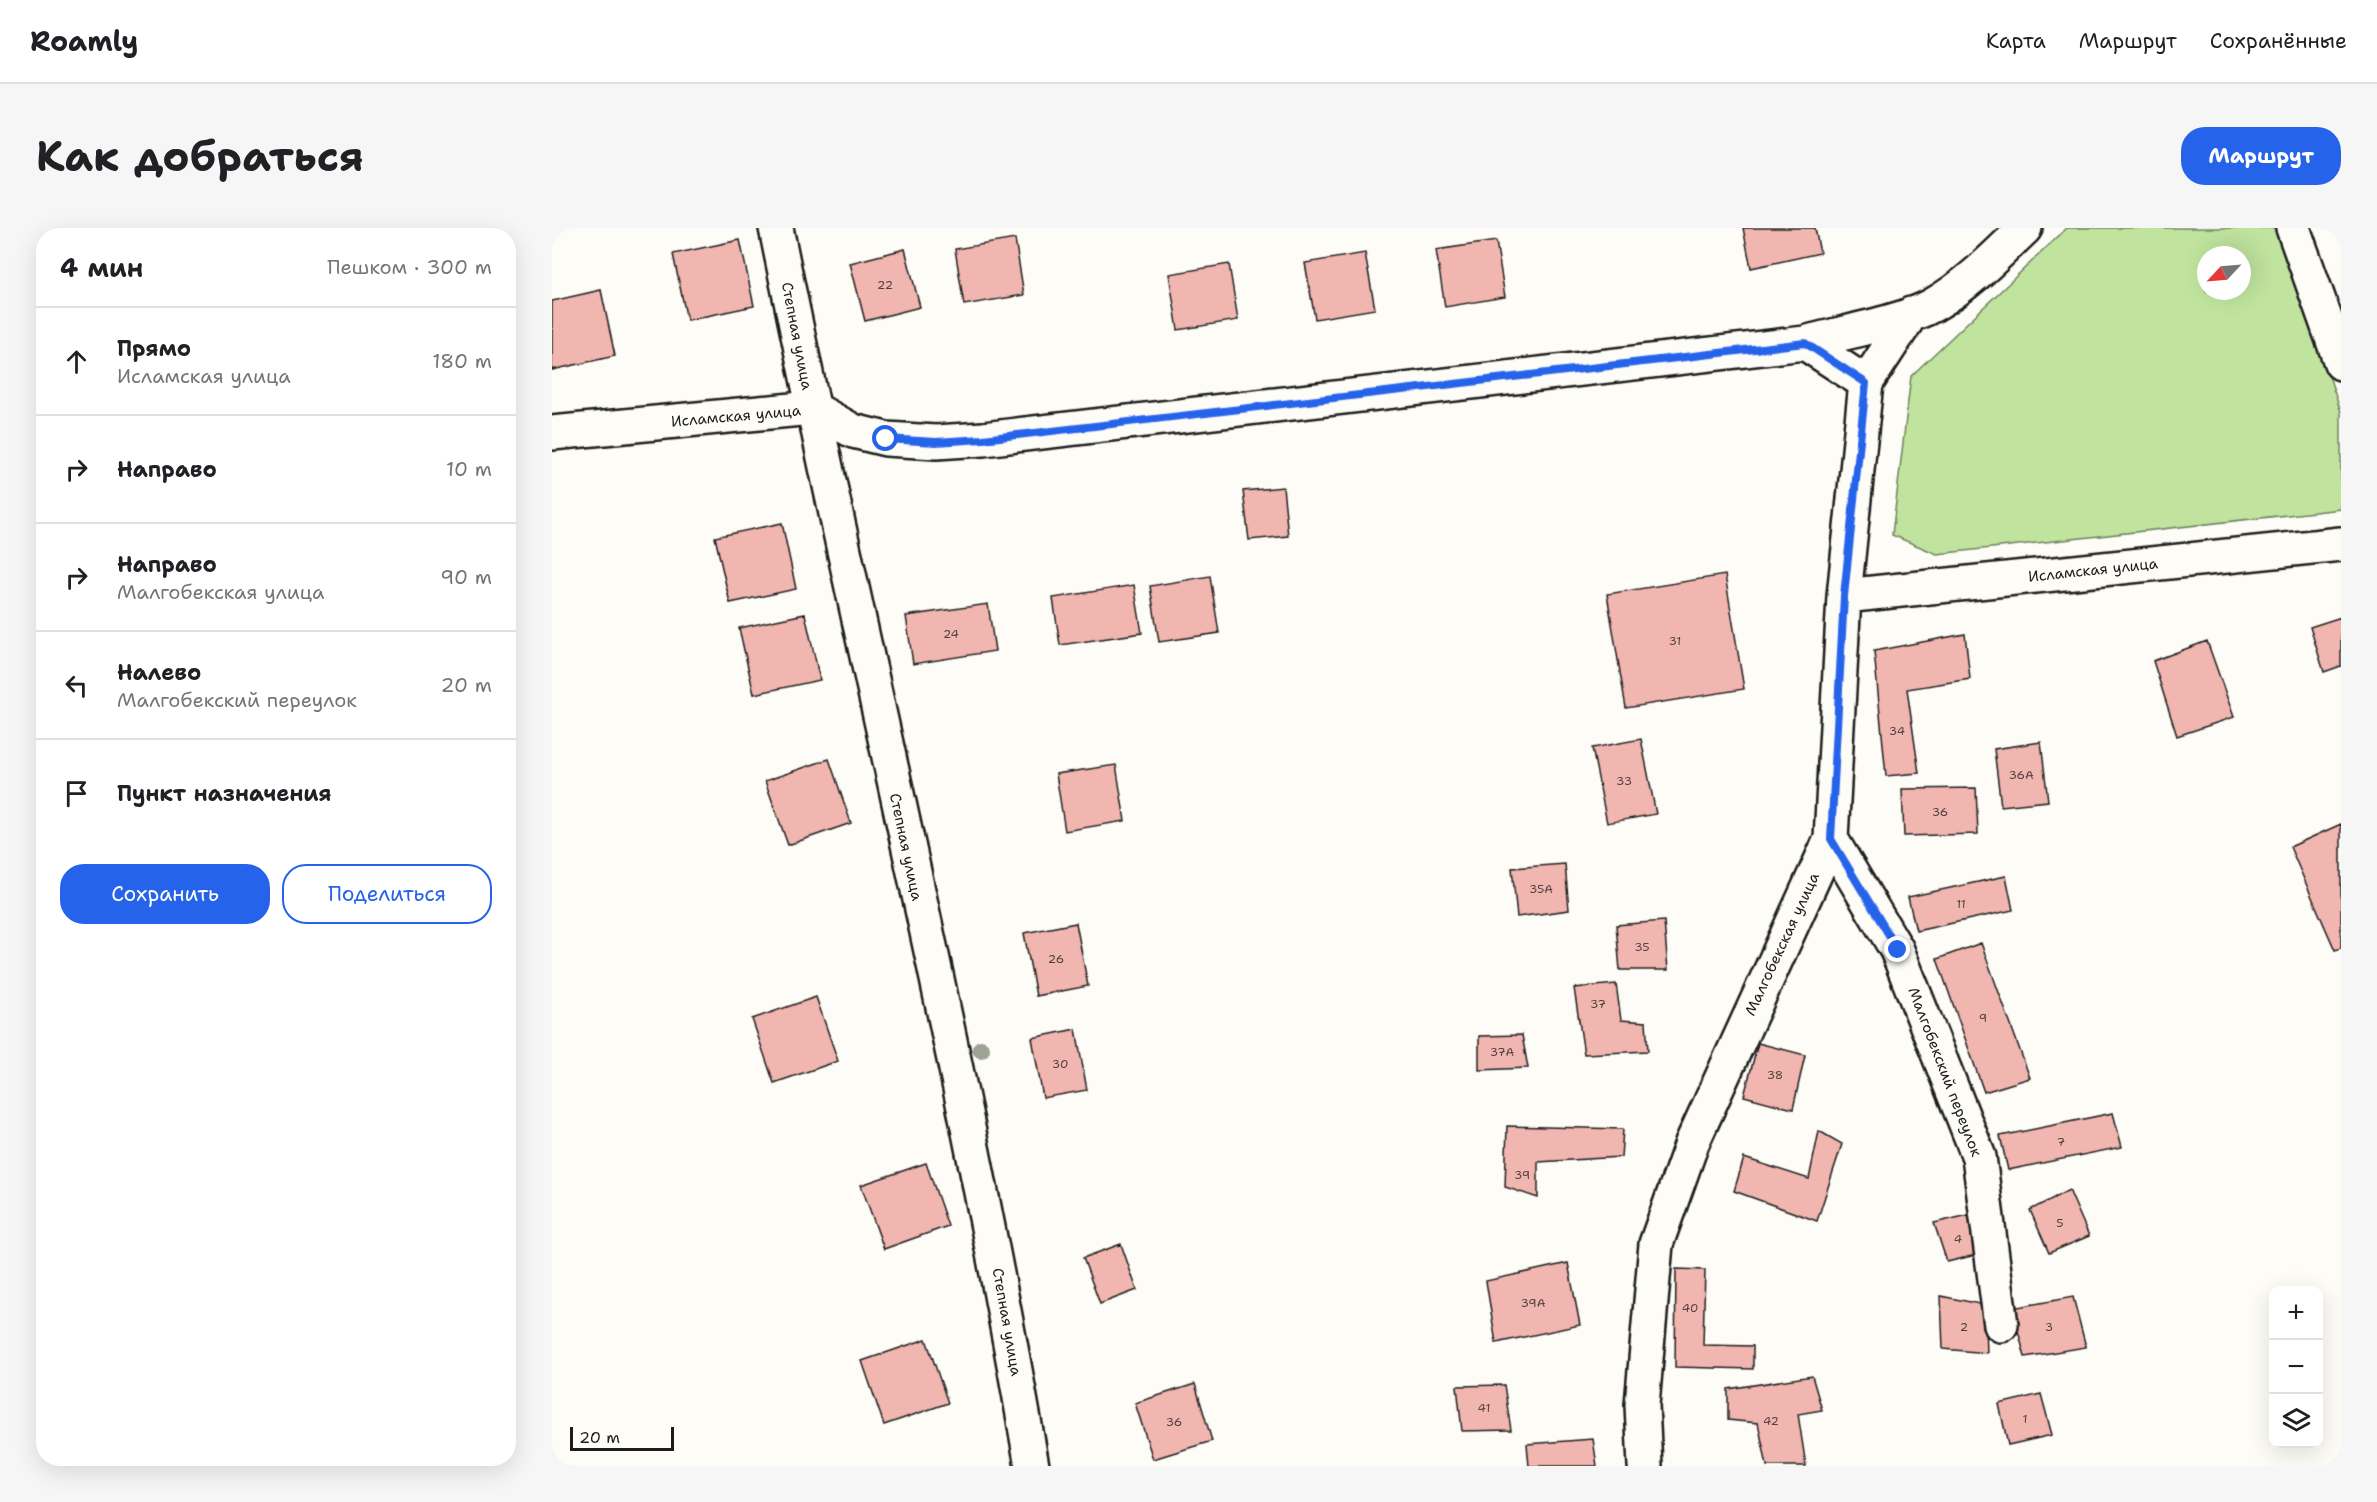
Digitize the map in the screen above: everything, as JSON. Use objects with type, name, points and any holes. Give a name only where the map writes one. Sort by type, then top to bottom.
[{"type":"street","name":"Степная улица","points":[[776,228],[812,408],[998,1271],[1032,1466]]},
{"type":"street","name":"Исламская улица","points":[[552,433],[812,408],[853,431],[886,439],[936,442],[983,439],[1805,343],[1911,314],[1933,305],[1990,262],[2025,228]]},
{"type":"street","points":[[2293,228],[2341,363]]},
{"type":"street","name":"Малгобекская улица","points":[[1645,1466],[1642,1405],[1656,1244],[1692,1143],[1831,839],[1844,596],[1866,383],[1911,314]]},
{"type":"street","points":[[1805,343],[1866,383]]},
{"type":"street","name":"Исламская улица","points":[[1844,596],[2341,544]]},
{"type":"street","name":"Малгобекский переулок","points":[[1831,839],[1898,950],[1979,1156],[2001,1325]]},
{"type":"green space","points":[[2067,228],[2280,228],[2341,412],[2341,509],[1937,554],[1892,535],[1911,376]]},
{"type":"building","points":[[1743,228],[1815,228],[1820,253],[1751,268]]},
{"type":"building","points":[[1015,239],[1024,295],[964,305],[955,249]]},
{"type":"building","points":[[740,240],[754,306],[687,320],[673,254]]},
{"type":"building","points":[[1496,241],[1505,297],[1445,307],[1436,250]]},
{"type":"building","points":[[905,249],[920,307],[865,321],[850,263]]},
{"type":"building","points":[[1365,253],[1375,309],[1315,319],[1305,263]]},
{"type":"building","points":[[1229,264],[1238,320],[1178,330],[1169,274]]},
{"type":"building","points":[[601,290],[615,356],[552,370],[552,301]]},
{"type":"building","points":[[1283,487],[1288,536],[1249,540],[1243,491]]},
{"type":"building","points":[[782,523],[796,589],[730,603],[715,537]]},
{"type":"building","points":[[1725,575],[1744,689],[1626,708],[1607,594]]},
{"type":"building","points":[[1210,576],[1219,633],[1159,642],[1150,586]]},
{"type":"building","points":[[1134,585],[1142,633],[1060,645],[1053,598]]},
{"type":"building","points":[[988,604],[995,651],[913,664],[906,616]]},
{"type":"building","points":[[805,614],[820,680],[754,694],[739,628]]},
{"type":"building","points":[[2341,617],[2341,666],[2324,672],[2310,627]]},
{"type":"building","points":[[1965,634],[1970,679],[1907,689],[1919,773],[1886,776],[1874,651]]},
{"type":"building","points":[[2207,641],[2234,717],[2177,736],[2153,661]]},
{"type":"building","points":[[1641,739],[1656,814],[1607,823],[1592,748]]},
{"type":"building","points":[[2041,742],[2048,801],[2001,806],[1994,749]]},
{"type":"building","points":[[829,759],[851,823],[788,845],[765,781]]},
{"type":"building","points":[[1116,765],[1125,821],[1065,831],[1056,774]]},
{"type":"building","points":[[1976,788],[1978,834],[1904,836],[1902,789]]},
{"type":"building","points":[[2341,824],[2341,948],[2335,950],[2290,847]]},
{"type":"building","points":[[1565,864],[1569,910],[1517,917],[1512,868]]},
{"type":"building","points":[[2006,876],[2013,910],[1916,931],[1908,897]]},
{"type":"building","points":[[1664,921],[1668,970],[1620,970],[1616,925]]},
{"type":"building","points":[[1076,923],[1088,986],[1036,996],[1024,933]]},
{"type":"building","points":[[1981,943],[2030,1078],[1984,1092],[1937,959]]},
{"type":"building","points":[[1616,984],[1621,1020],[1646,1022],[1648,1051],[1584,1054],[1574,988]]},
{"type":"building","points":[[816,997],[838,1061],[774,1083],[752,1019]]},
{"type":"building","points":[[1076,1029],[1087,1090],[1043,1098],[1032,1038]]},
{"type":"building","points":[[1522,1035],[1528,1068],[1479,1070],[1479,1036]]},
{"type":"building","points":[[1758,1043],[1805,1055],[1793,1109],[1744,1096]]},
{"type":"building","points":[[2113,1113],[2122,1147],[2008,1170],[2000,1136]]},
{"type":"building","points":[[1507,1126],[1623,1129],[1621,1157],[1538,1162],[1538,1198],[1505,1187]]},
{"type":"building","points":[[1819,1131],[1842,1144],[1817,1221],[1734,1191],[1744,1158],[1809,1179]]},
{"type":"building","points":[[926,1163],[948,1226],[884,1249],[861,1185]]},
{"type":"building","points":[[2069,1190],[2089,1236],[2049,1253],[2030,1210]]},
{"type":"building","points":[[1973,1214],[1980,1254],[1947,1262],[1934,1223]]},
{"type":"building","points":[[1121,1244],[1137,1290],[1100,1304],[1083,1258]]},
{"type":"building","points":[[1568,1263],[1580,1325],[1496,1343],[1486,1281]]},
{"type":"building","points":[[1676,1269],[1705,1270],[1703,1345],[1753,1346],[1753,1369],[1675,1367]]},
{"type":"building","points":[[1941,1296],[1985,1305],[1987,1353],[1943,1349]]},
{"type":"building","points":[[2073,1297],[2086,1347],[2025,1357],[2012,1308]]},
{"type":"building","points":[[926,1339],[948,1403],[884,1425],[862,1361]]},
{"type":"building","points":[[1812,1376],[1822,1410],[1798,1414],[1806,1466],[1767,1466],[1758,1423],[1728,1420],[1728,1389]]},
{"type":"building","points":[[1195,1384],[1212,1441],[1153,1459],[1135,1403]]},
{"type":"building","points":[[1504,1385],[1511,1430],[1462,1431],[1457,1386]]},
{"type":"building","points":[[2041,1394],[2052,1435],[2008,1445],[1999,1404]]},
{"type":"building","points":[[1593,1439],[1597,1466],[1529,1466],[1527,1444]]},
{"type":"route","points":[[886,439],[936,442],[983,439],[1805,343],[1866,383],[1844,596],[1831,839],[1898,950]]}]
